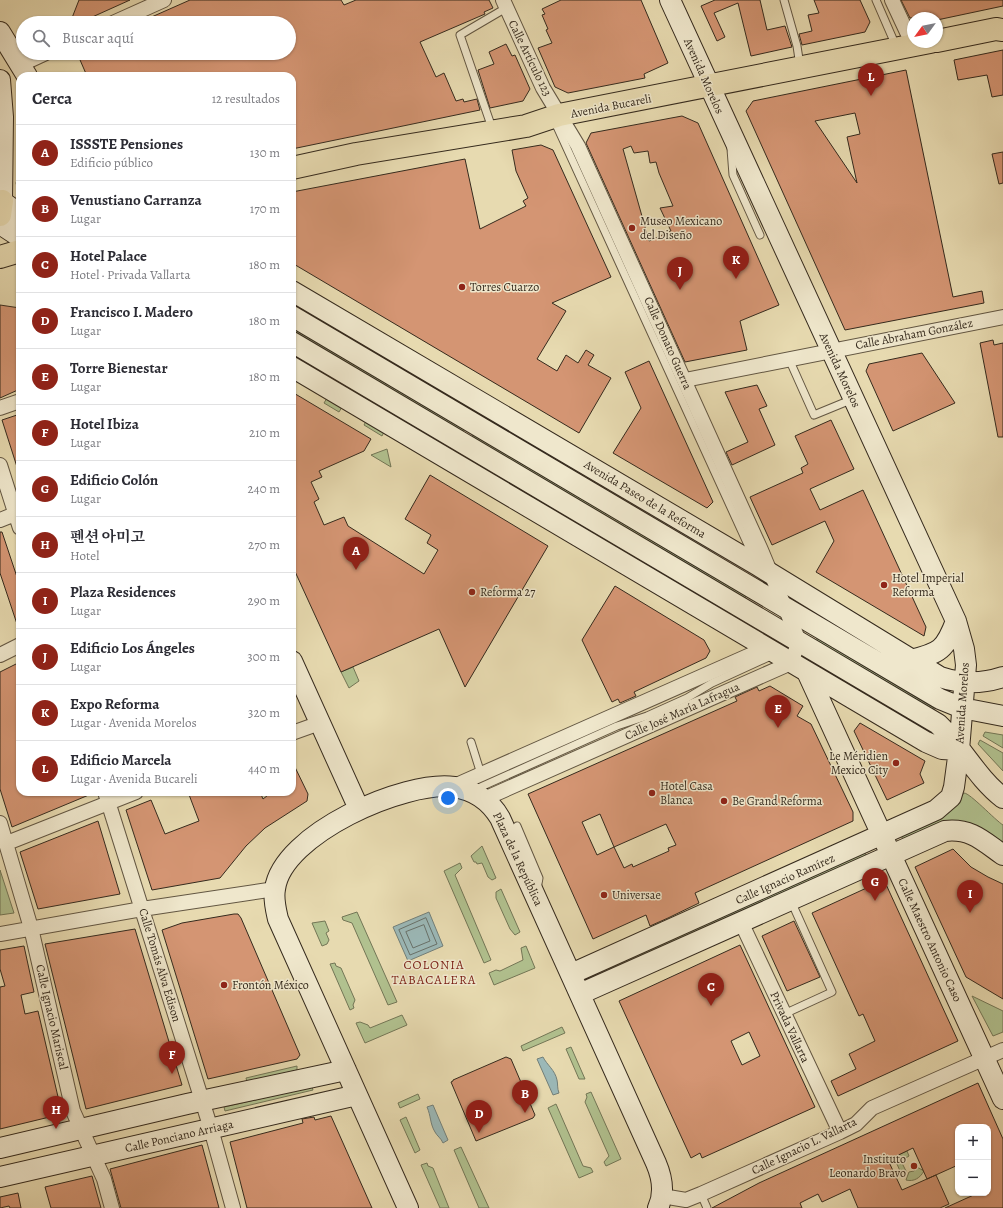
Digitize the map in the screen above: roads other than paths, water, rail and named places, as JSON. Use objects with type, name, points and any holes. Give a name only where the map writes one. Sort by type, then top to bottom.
[{"type":"main road","name":"Avenida Morelos","points":[[670,0],[708,87],[956,621],[964,649],[965,683],[959,750]]},
{"type":"main road","points":[[943,40],[1001,28]]},
{"type":"main road","points":[[0,32],[16,58]]},
{"type":"main road","name":"Avenida Bucareli","points":[[296,167],[356,154],[526,126],[556,116],[907,46]]},
{"type":"main road","points":[[17,60],[23,70]]},
{"type":"main road","points":[[0,80],[8,129],[1,206],[16,212]]},
{"type":"main road","points":[[0,224],[16,234]]},
{"type":"main road","points":[[0,257],[16,252]]},
{"type":"main road","name":"Avenida Paseo de la Reforma","points":[[296,294],[778,621],[933,746],[959,750]]},
{"type":"main road","name":"Avenida Paseo de la Reforma","points":[[296,319],[778,621],[938,724],[949,734],[974,769],[1003,798]]},
{"type":"main road","name":"Avenida Paseo de la Reforma","points":[[296,344],[778,621],[911,660],[940,678],[965,683],[985,682],[1003,677]]},
{"type":"main road","name":"Avenida Paseo de la Reforma","points":[[296,369],[778,621],[940,699],[962,708],[1003,716]]},
{"type":"main road","name":"Calle Maestro Antonio Caso","points":[[778,621],[891,854],[1003,1099]]},
{"type":"main road","points":[[911,660],[927,657],[941,649],[949,638],[956,621]]},
{"type":"main road","points":[[296,670],[359,809]]},
{"type":"main road","name":"Calle Ignacio Ramírez","points":[[571,974],[936,810],[950,797],[954,787],[959,750]]},
{"type":"main road","points":[[408,1208],[278,919],[275,907],[274,889],[285,866],[297,850],[328,826],[359,809],[402,794],[430,788],[469,792]]},
{"type":"main road","name":"Plaza de la República","points":[[469,792],[494,809],[500,818],[656,1163],[660,1174],[660,1202]]},
{"type":"main road","name":"Calle Ignacio Ramírez","points":[[580,994],[945,831],[955,830],[973,834],[1003,855]]},
{"type":"main road","points":[[0,1148],[346,1070]]},
{"type":"main road","name":"Calle Ponciano Arriaga","points":[[0,1177],[357,1095]]},
{"type":"street","points":[[129,16],[164,0]]},
{"type":"street","points":[[892,0],[907,32]]},
{"type":"street","name":"Calle Artículo 123","points":[[504,4],[556,116]]},
{"type":"street","points":[[23,70],[37,60]]},
{"type":"street","name":"Calle Donato Guerra","points":[[556,116],[578,146],[684,380],[778,621]]},
{"type":"street","name":"Calle Abraham González","points":[[684,380],[1003,317]]},
{"type":"street","points":[[0,408],[16,402]]},
{"type":"street","points":[[0,465],[16,508]]},
{"type":"street","points":[[0,520],[16,514]]},
{"type":"street","name":"Calle José María Lafragua","points":[[469,792],[481,774],[778,621]]},
{"type":"street","name":"Calle José María Lafragua","points":[[469,792],[778,621]]},
{"type":"street","points":[[0,655],[16,647]]},
{"type":"street","points":[[296,732],[320,723]]},
{"type":"street","points":[[6,843],[106,797]]},
{"type":"street","name":"Calle Tomás Alva Edison","points":[[106,797],[211,1129],[233,1208]]},
{"type":"street","name":"Calle Ignacio Mariscal","points":[[0,823],[31,928],[73,1111],[94,1155],[112,1208]]},
{"type":"street","points":[[0,934],[142,909],[274,889]]},
{"type":"street","name":"Privada Vallarta","points":[[740,922],[840,1132]]},
{"type":"street","name":"Calle Ignacio L. Vallarta","points":[[660,1202],[686,1200],[701,1194],[856,1124],[872,1108],[1003,1050]]},
{"type":"lane","points":[[784,0],[797,46],[800,68]]},
{"type":"lane","points":[[876,0],[907,38]]},
{"type":"lane","points":[[493,131],[460,35],[504,4]]},
{"type":"lane","points":[[556,116],[778,621]]},
{"type":"lane","points":[[730,132],[733,175],[760,235]]},
{"type":"lane","points":[[789,359],[814,415],[853,399]]},
{"type":"lane","points":[[471,742],[481,774]]},
{"type":"lane","points":[[517,826],[539,878],[536,896]]},
{"type":"lane","points":[[784,1014],[832,992],[790,899]]},
{"type":"lane","points":[[301,987],[315,1002]]},
{"type":"lane","points":[[701,1194],[707,1208]]},
{"type":"water","points":[[429,912],[443,946],[408,961],[393,927]]},
{"type":"water","points":[[543,1057],[556,1076],[559,1093],[553,1095],[537,1059]]},
{"type":"water","points":[[433,1105],[448,1140],[443,1143],[433,1129],[431,1123],[427,1107]]},
{"type":"place","name":"Edificio Marcela","points":[[871,96]]},
{"type":"place","name":"Museo Mexicano del Diseño","points":[[632,228]]},
{"type":"place","name":"Expo Reforma","points":[[736,279]]},
{"type":"place","name":"Torres Cuarzo","points":[[462,287]]},
{"type":"place","name":"Edificio Los Ángeles","points":[[680,290]]},
{"type":"place","name":"ISSSTE Pensiones","points":[[356,570]]},
{"type":"place","name":"Hotel Imperial Reforma","points":[[884,585]]},
{"type":"place","name":"Reforma 27","points":[[472,592]]},
{"type":"place","name":"Torre Bienestar","points":[[778,728]]},
{"type":"place","name":"Le Méridien Mexico City","points":[[896,763]]},
{"type":"place","name":"Hotel Casa Blanca","points":[[652,793]]},
{"type":"place","name":"Be Grand Reforma","points":[[724,801]]},
{"type":"place","name":"Universae","points":[[604,895]]},
{"type":"place","name":"Edificio Colón","points":[[875,901]]},
{"type":"place","name":"Plaza Residences","points":[[970,913]]},
{"type":"place","name":"Frontón México","points":[[224,985]]},
{"type":"place","name":"Hotel Palace","points":[[711,1006]]},
{"type":"place","name":"Hotel Ibiza","points":[[172,1074]]},
{"type":"place","name":"Venustiano Carranza","points":[[525,1113]]},
{"type":"place","name":"펜션 아미고","points":[[56,1129]]},
{"type":"place","name":"Francisco I. Madero","points":[[479,1133]]},
{"type":"place","name":"Instituto Leonardo Bravo","points":[[914,1166]]},
{"type":"district","name":"COLONIA TABACALERA","points":[[434,972]]}]
